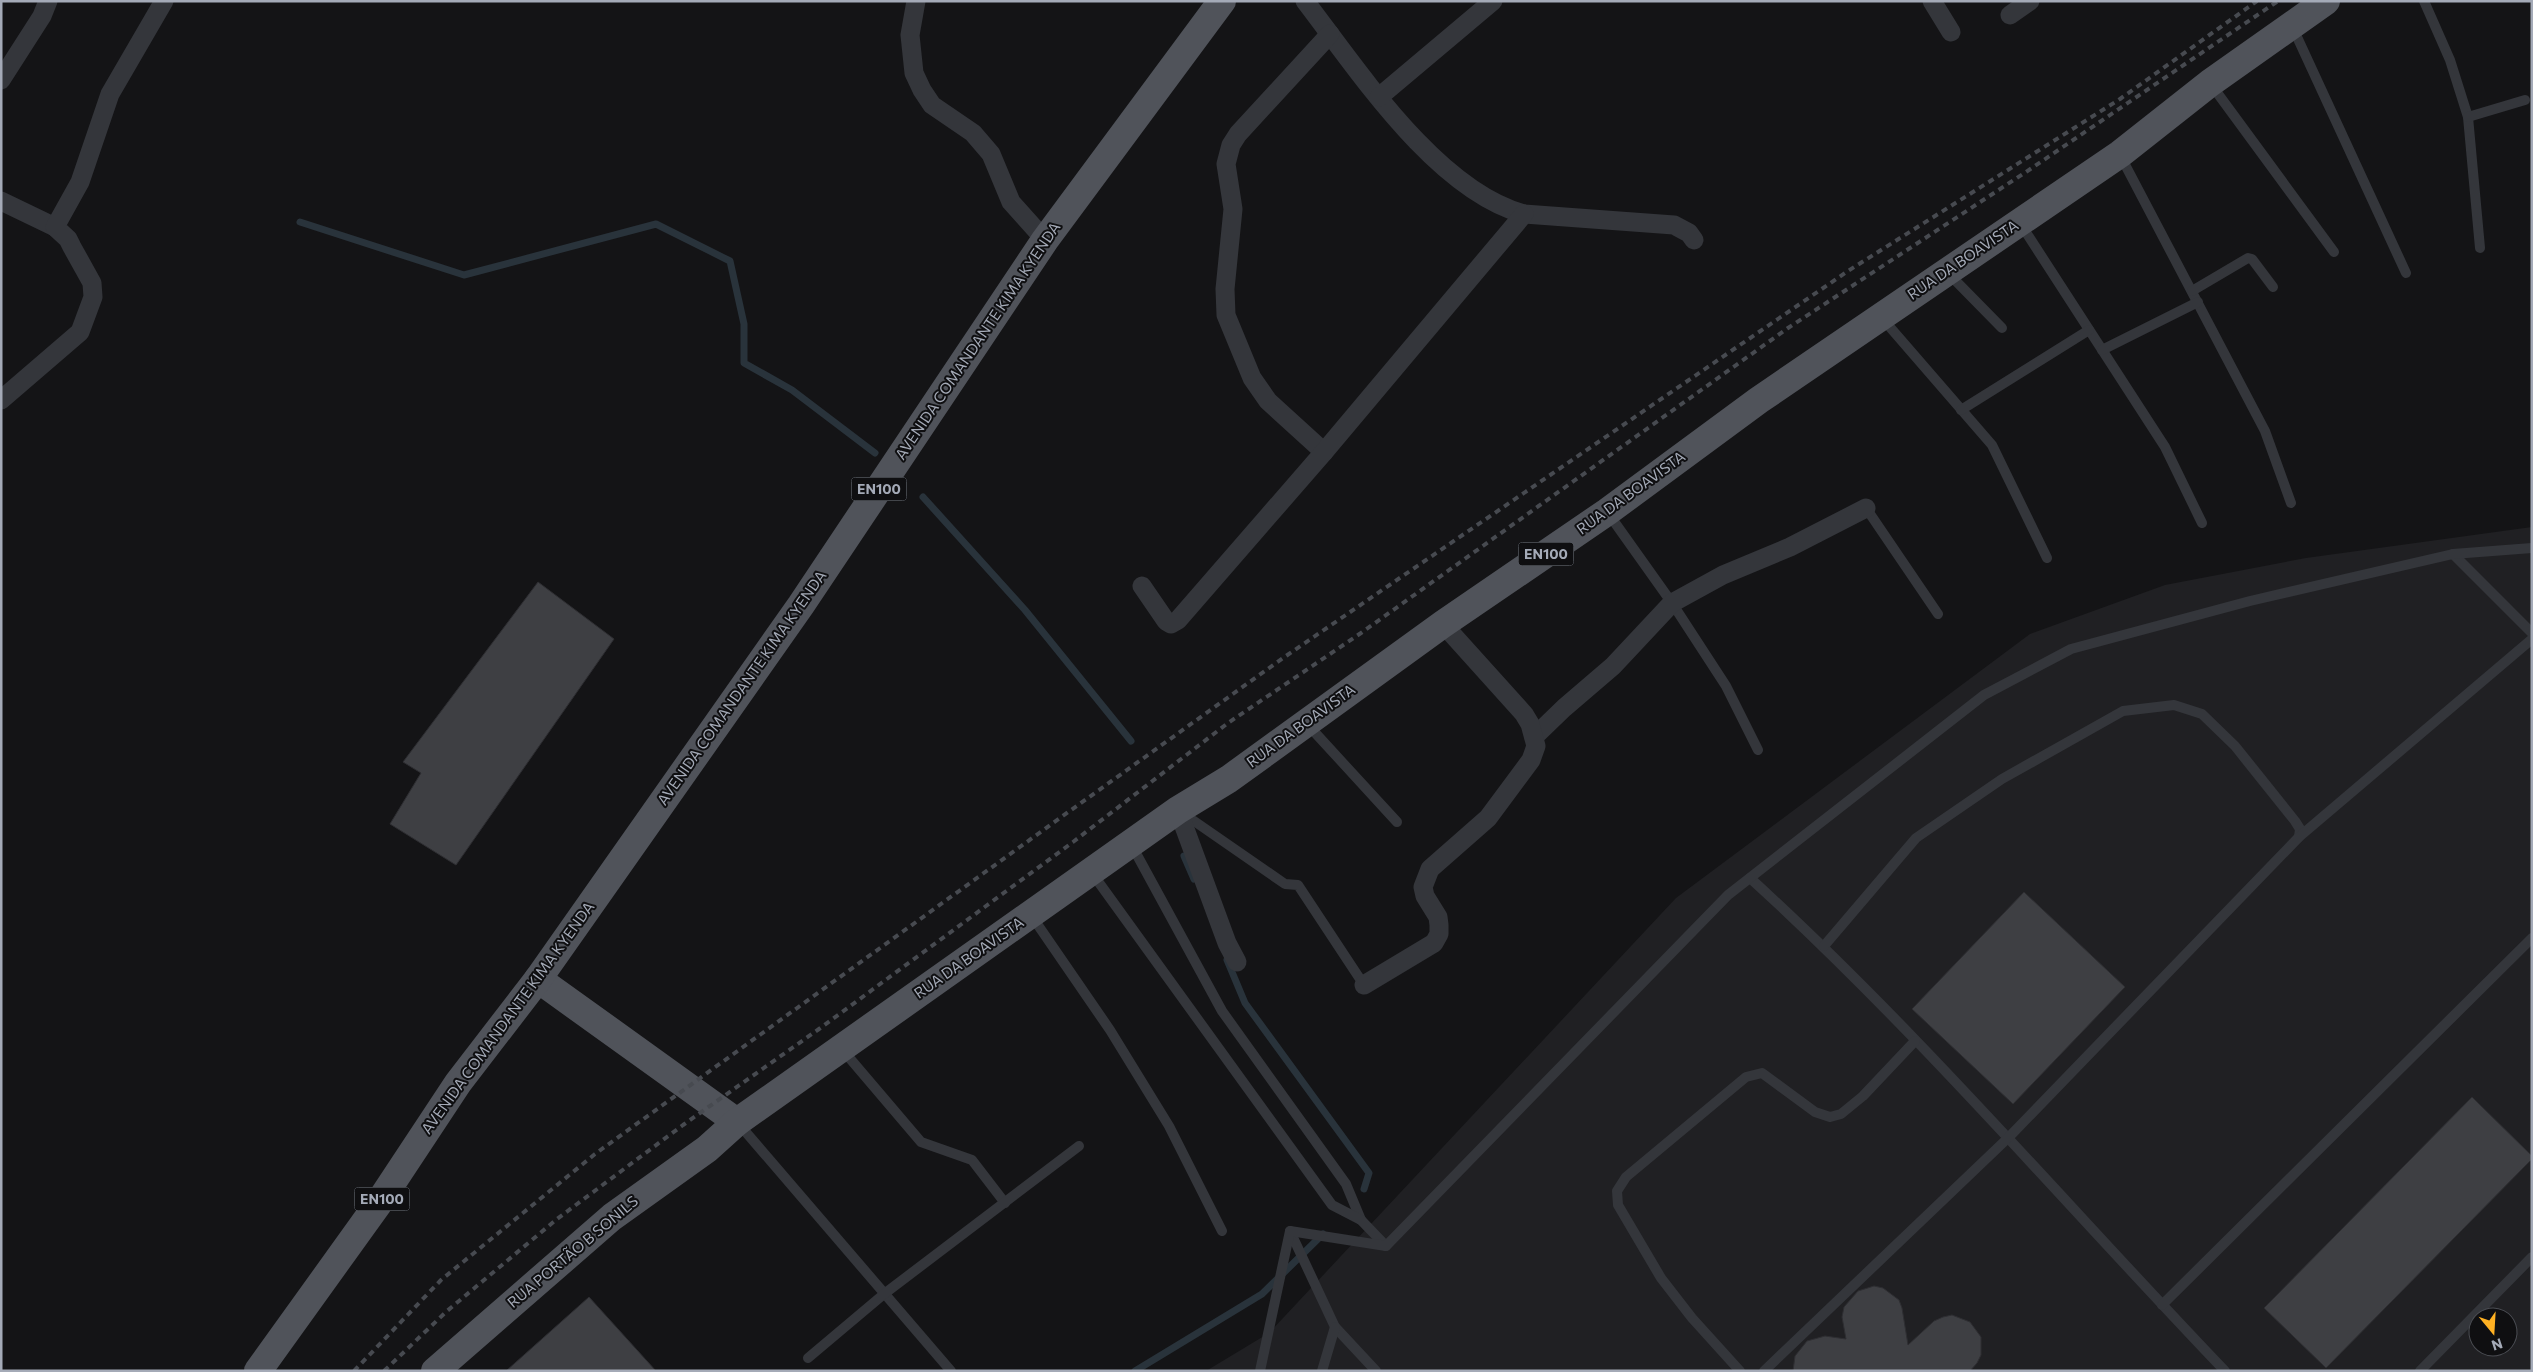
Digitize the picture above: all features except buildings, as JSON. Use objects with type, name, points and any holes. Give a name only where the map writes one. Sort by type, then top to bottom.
[{"type":"main road","name":"AVENIDA COMANDANTE KIMA KYENDA","points":[[258,1371],[351,1244],[458,1083],[538,979],[801,605],[1045,240],[1222,1]]},
{"type":"main road","name":"RUA DA BOAVISTA","points":[[764,1103],[1178,810],[1229,779],[1305,722],[1443,624],[1607,512],[1743,411],[2120,154],[2210,83],[2326,1]]},
{"type":"main road","points":[[538,979],[737,1122]]},
{"type":"main road","name":"RUA PORTÃO B SONILS","points":[[435,1371],[612,1217],[707,1148],[737,1122],[764,1103]]},
{"type":"street","points":[[1,80],[42,16],[48,1]]},
{"type":"street","points":[[55,227],[80,182],[110,94],[164,1]]},
{"type":"street","points":[[916,1],[910,35],[914,73],[922,90],[932,105],[973,133],[991,154],[1010,202],[1045,240]]},
{"type":"street","points":[[1305,1],[1379,97],[1434,158],[1485,197],[1507,209],[1524,214],[1674,225],[1689,233],[1694,240]]},
{"type":"street","points":[[1379,97],[1493,1]]},
{"type":"street","points":[[1932,1],[1951,32]]},
{"type":"street","points":[[2010,15],[2030,1]]},
{"type":"street","points":[[1324,452],[1268,401],[1252,378],[1226,315],[1225,289],[1233,209],[1226,164],[1230,145],[1238,134],[1330,34]]},
{"type":"street","points":[[1,201],[55,227],[72,247],[92,283],[93,297],[80,332],[1,400]]},
{"type":"street","points":[[1142,586],[1166,621],[1171,624],[1175,622],[1324,452],[1524,214]]},
{"type":"street","points":[[1534,737],[1564,708],[1613,666],[1672,603],[1723,575],[1790,547],[1866,508]]},
{"type":"street","points":[[1364,985],[1434,943],[1440,934],[1438,917],[1425,896],[1423,887],[1430,869],[1488,818],[1535,754],[1534,737],[1524,714],[1443,624]]},
{"type":"street","points":[[1178,810],[1227,943],[1237,962]]},
{"type":"lane","points":[[2424,1],[2450,60],[2468,117],[2480,248]]},
{"type":"lane","points":[[2292,25],[2406,273]]},
{"type":"lane","points":[[2210,83],[2334,252]]},
{"type":"lane","points":[[2468,117],[2525,100]]},
{"type":"lane","points":[[2120,154],[2265,431],[2291,504]]},
{"type":"lane","points":[[2019,222],[2165,447],[2202,523]]},
{"type":"lane","points":[[2192,291],[2248,258],[2252,259],[2274,287]]},
{"type":"lane","points":[[1948,273],[2002,328]]},
{"type":"lane","points":[[2102,350],[2198,302]]},
{"type":"lane","points":[[1880,316],[1992,445],[2047,558]]},
{"type":"lane","points":[[1961,410],[2089,330]]},
{"type":"lane","points":[[1866,508],[1938,614]]},
{"type":"lane","points":[[1607,512],[1672,603],[1726,686],[1758,750]]},
{"type":"lane","points":[[1386,1246],[1728,895],[1984,695],[2071,649],[2250,601],[2453,554],[2532,548]]},
{"type":"lane","points":[[2453,554],[2532,633]]},
{"type":"lane","points":[[1764,1371],[2010,1137],[2299,837],[2532,639]]},
{"type":"lane","points":[[1824,946],[1916,838],[2002,779],[2123,711],[2174,705],[2202,714],[2234,746],[2295,820],[2300,829],[2299,837]]},
{"type":"lane","points":[[1305,722],[1397,822]]},
{"type":"lane","points":[[1178,810],[1245,859],[1285,884],[1298,885],[1364,985]]},
{"type":"lane","points":[[1130,844],[1222,1011],[1346,1184],[1361,1220]]},
{"type":"lane","points":[[1091,872],[1332,1205],[1361,1220],[1386,1246]]},
{"type":"lane","points":[[1750,878],[1824,946],[2010,1137],[2225,1371]]},
{"type":"lane","points":[[1030,914],[1110,1030],[1169,1126],[1222,1231]]},
{"type":"lane","points":[[2162,1304],[2532,938]]},
{"type":"lane","points":[[1740,1371],[1692,1318],[1662,1278],[1618,1205],[1617,1192],[1626,1178],[1746,1077],[1762,1072],[1815,1112],[1830,1117],[1841,1114],[1863,1096],[1915,1041]]},
{"type":"lane","points":[[841,1048],[921,1142],[972,1160],[1006,1203]]},
{"type":"lane","points":[[737,1122],[951,1371]]},
{"type":"lane","points":[[808,1358],[884,1294],[1079,1146]]},
{"type":"lane","points":[[1290,1231],[1386,1246]]},
{"type":"lane","points":[[1290,1231],[1335,1327],[1376,1371]]},
{"type":"lane","points":[[1260,1371],[1290,1231]]},
{"type":"lane","points":[[2420,1371],[2532,1257]]},
{"type":"lane","points":[[1322,1371],[1335,1327]]},
{"type":"shaded area","points":[[2532,527],[2532,1371],[1206,1371],[1269,1333],[1676,898],[2030,634],[2165,585],[2306,558]]},
{"type":"waterway","points":[[300,222],[464,275],[656,224],[730,261],[744,324],[744,363],[792,390],[875,453]]},
{"type":"waterway","points":[[923,497],[1025,610],[1131,741]]},
{"type":"waterway","points":[[1184,856],[1194,879]]},
{"type":"waterway","points":[[1227,960],[1245,1003],[1369,1173],[1364,1189]]},
{"type":"waterway","points":[[1135,1371],[1262,1294],[1323,1234]]},
{"type":"railway","points":[[354,1371],[441,1280],[595,1154],[1060,818],[1283,658],[1848,271],[2120,99],[2257,1]]},
{"type":"railway","points":[[384,1371],[447,1311],[557,1219],[683,1125],[819,1029],[1073,842],[1228,723],[1361,633],[1788,328],[2026,172],[2278,1]]}]
